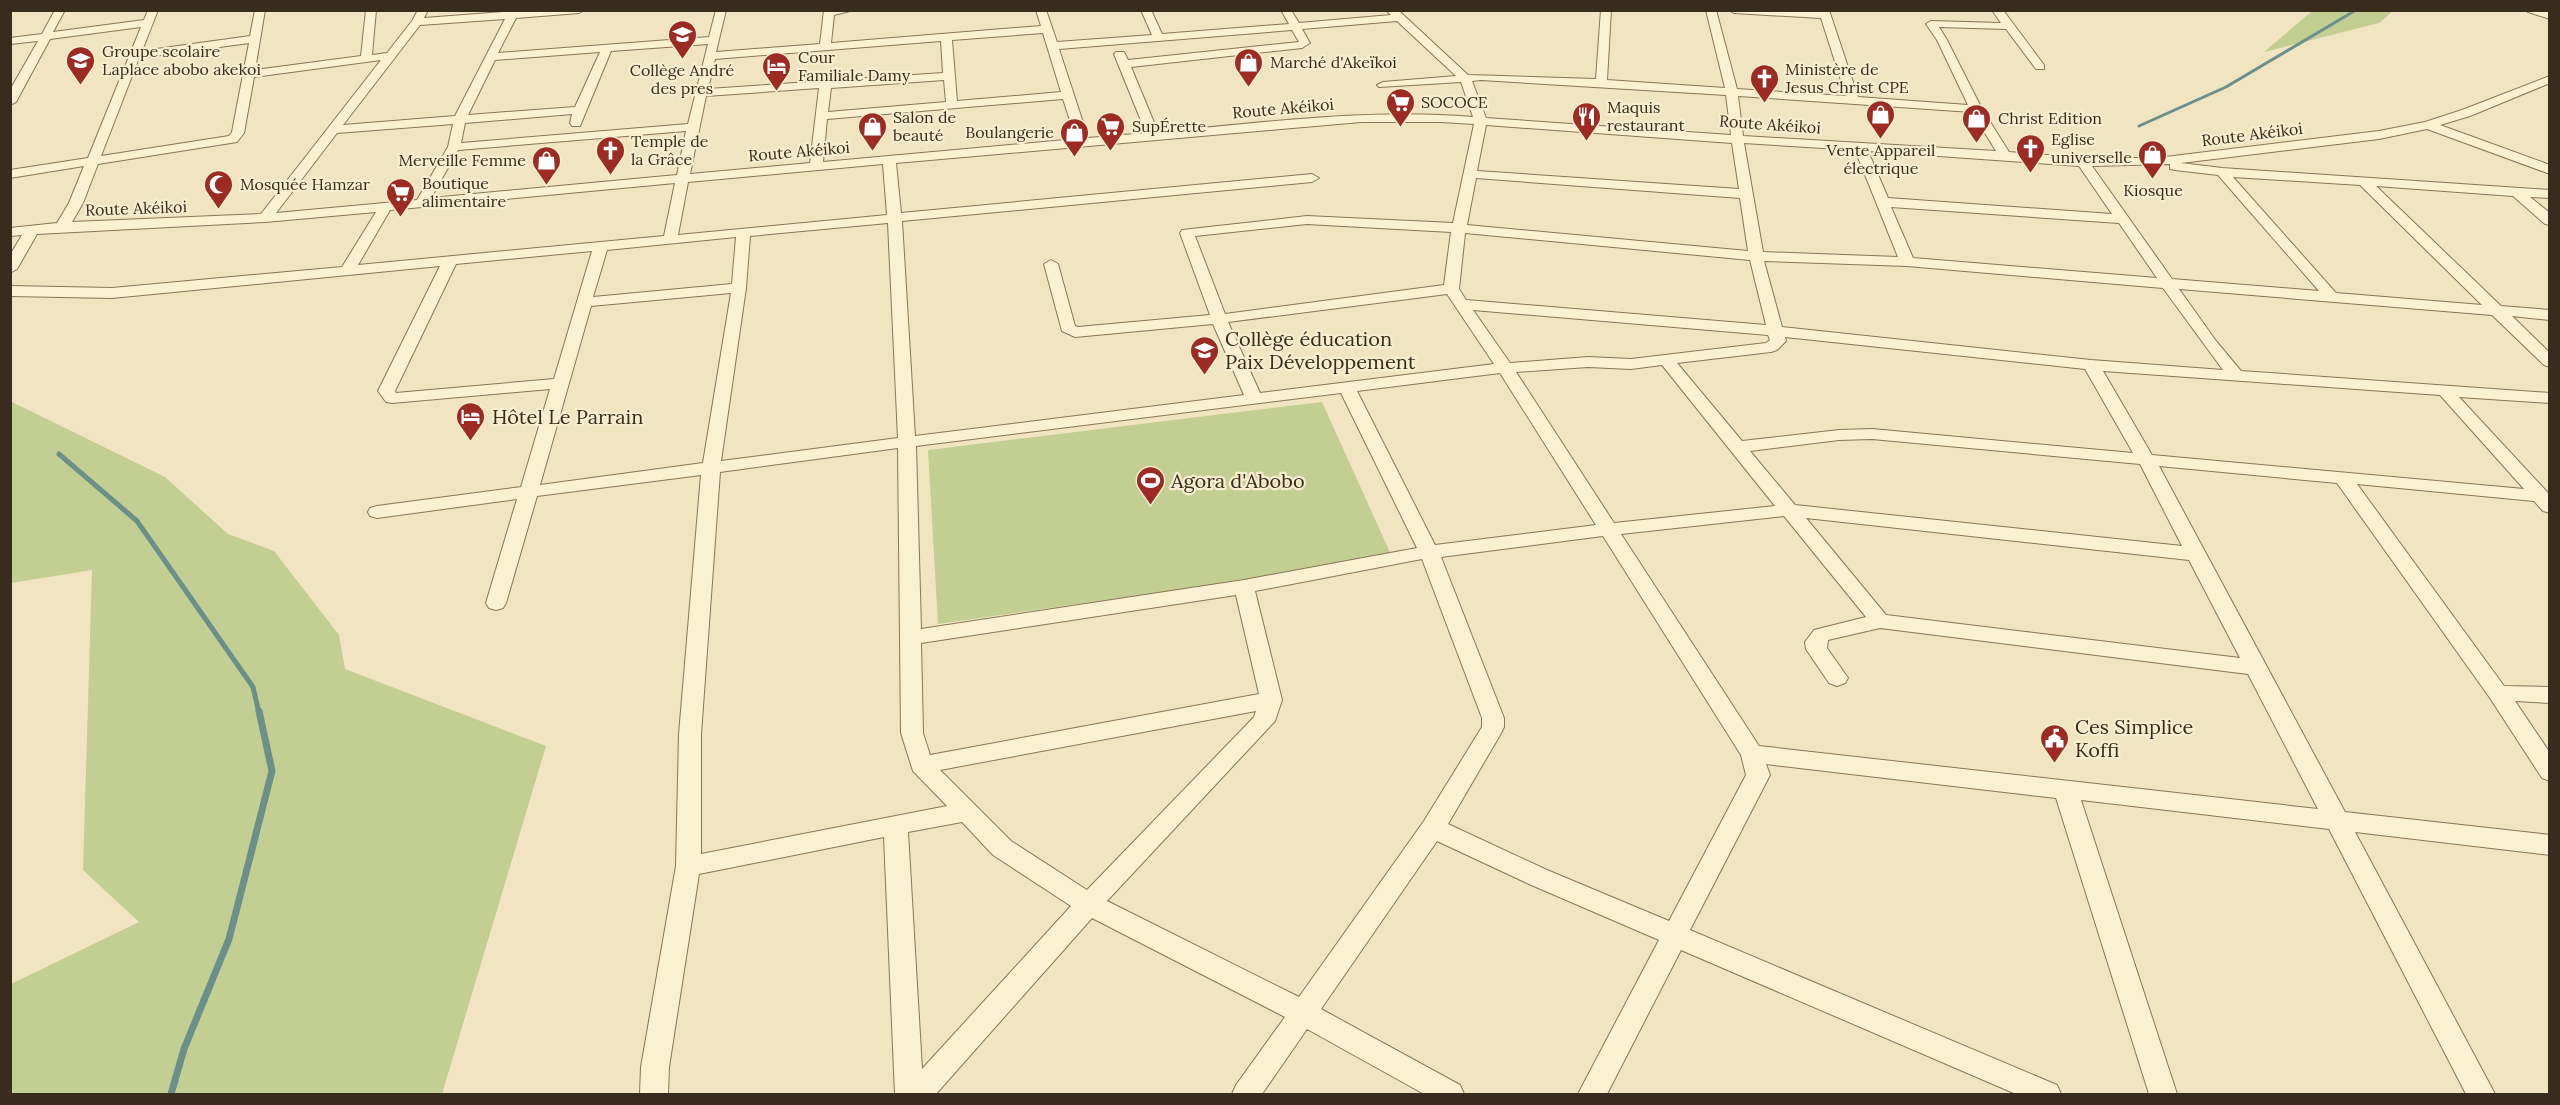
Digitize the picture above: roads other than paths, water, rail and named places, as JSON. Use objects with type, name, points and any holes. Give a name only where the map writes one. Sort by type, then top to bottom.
[{"type":"street","points":[[10,102],[60,10]]},
{"type":"street","points":[[62,227],[76,203],[153,10]]},
{"type":"street","points":[[10,174],[233,139],[238,133],[260,10]]},
{"type":"street","points":[[366,58],[371,10]]},
{"type":"street","points":[[265,218],[420,16],[512,15],[579,10]]},
{"type":"street","points":[[670,238],[721,10]]},
{"type":"street","points":[[825,46],[829,11],[849,10]]},
{"type":"street","points":[[1041,10],[1083,143]]},
{"type":"street","points":[[1146,10],[1158,37]]},
{"type":"street","points":[[1125,64],[1299,46],[1305,43],[1286,10]]},
{"type":"street","points":[[1601,83],[1606,10]]},
{"type":"street","points":[[377,512],[906,442],[1505,368],[1588,362],[1631,364],[1771,347],[1778,341],[1756,256],[1732,92],[1711,10]]},
{"type":"street","points":[[1734,10],[1825,13],[1853,99]]},
{"type":"street","points":[[1997,10],[2040,66]]},
{"type":"street","points":[[2532,10],[2550,16]]},
{"type":"street","points":[[1053,46],[1295,26],[1394,14],[1464,78],[1481,121],[1459,228],[1456,297],[1505,368],[1752,754],[1758,775],[1592,1095]]},
{"type":"street","points":[[422,204],[454,147],[460,119],[512,15]]},
{"type":"street","points":[[10,41],[148,23]]},
{"type":"street","points":[[2005,156],[1976,108],[1942,40],[1931,24],[2010,26]]},
{"type":"street","points":[[709,56],[1047,29]]},
{"type":"street","points":[[946,37],[952,106]]},
{"type":"street","points":[[136,56],[255,39]]},
{"type":"street","points":[[493,57],[713,40]]},
{"type":"street","points":[[1115,41],[1154,136]]},
{"type":"street","points":[[572,137],[579,110],[607,48]]},
{"type":"street","points":[[249,74],[390,56]]},
{"type":"street","points":[[702,93],[949,76]]},
{"type":"street","points":[[1383,85],[1464,78],[1601,83],[1976,108]]},
{"type":"street","name":"Route Akéikoi","points":[[10,232],[62,227],[265,218],[385,208],[682,178],[1361,118],[1441,118],[1610,132],[1737,138],[2083,162],[2157,162],[2379,135],[2466,113],[2550,79]]},
{"type":"street","points":[[816,166],[825,85]]},
{"type":"street","points":[[822,116],[1068,95]]},
{"type":"street","points":[[333,130],[579,110]]},
{"type":"street","points":[[2428,124],[2550,170]]},
{"type":"street","points":[[454,147],[693,127]]},
{"type":"street","points":[[1860,147],[1907,262]]},
{"type":"street","points":[[889,159],[895,218],[906,442],[912,733],[921,765],[1002,848],[1089,904],[1302,1012],[1450,1095]]},
{"type":"street","points":[[2083,162],[2210,344],[2235,374]]},
{"type":"street","points":[[2157,162],[2184,169],[2550,195]]},
{"type":"street","points":[[2222,172],[2331,296]]},
{"type":"street","points":[[1471,174],[1746,194]]},
{"type":"street","points":[[10,291],[112,293],[1312,178]]},
{"type":"street","points":[[2363,182],[2550,363]]},
{"type":"street","points":[[2516,191],[2550,221]]},
{"type":"street","points":[[1884,202],[2123,219]]},
{"type":"street","points":[[347,271],[385,208]]},
{"type":"street","points":[[1255,400],[1219,319],[1187,233],[1307,220],[1459,228],[1756,256],[1907,262],[2550,315]]},
{"type":"street","points":[[10,269],[32,230]]},
{"type":"street","points":[[654,1095],[656,1067],[688,866],[690,734],[711,468],[739,288],[743,232]]},
{"type":"street","points":[[496,603],[601,245]]},
{"type":"street","points":[[450,261],[386,391],[392,398],[560,383]]},
{"type":"street","points":[[1051,264],[1068,328],[1071,331],[1456,297],[2091,364],[2550,398]]},
{"type":"street","points":[[584,302],[739,288]]},
{"type":"street","points":[[1666,360],[1880,621]]},
{"type":"street","points":[[2091,364],[2147,461],[2481,1095]]},
{"type":"street","points":[[1246,1095],[1433,828],[1493,727],[1492,718],[1429,552],[1347,389]]},
{"type":"street","points":[[2445,392],[2545,502]]},
{"type":"street","points":[[1738,447],[1839,435],[1872,434],[2545,502]]},
{"type":"street","points":[[2344,480],[2498,693],[2550,772]]},
{"type":"street","points":[[910,638],[1244,587],[1429,552],[1609,529],[1787,510],[2195,554]]},
{"type":"street","points":[[918,1095],[1089,904],[1264,721],[1271,700],[1244,587]]},
{"type":"street","points":[[1837,678],[1817,649],[1816,642],[1821,635],[1880,621],[2254,667]]},
{"type":"street","points":[[2498,693],[2550,695]]},
{"type":"street","points":[[921,765],[1271,700]]},
{"type":"street","points":[[1752,754],[2550,845]]},
{"type":"street","points":[[2066,791],[2163,1095]]},
{"type":"street","points":[[688,866],[965,812]]},
{"type":"street","points":[[896,826],[909,1095]]},
{"type":"street","points":[[1433,828],[1538,878],[2047,1095]]},
{"type":"waterway","points":[[2139,126],[2226,87],[2356,10]]},
{"type":"waterway","points":[[59,454],[137,521],[253,687],[259,713]]},
{"type":"waterway","points":[[171,1094],[184,1049],[229,939],[272,771],[259,711]]},
{"type":"place","name":"Collège André des pres","points":[[682,60]]},
{"type":"place","name":"Groupe scolaire Laplace abobo akekoi","points":[[81,86]]},
{"type":"place","name":"Marché d'Akeïkoi","points":[[1249,88]]},
{"type":"place","name":"Cour Familiale Damy","points":[[777,92]]},
{"type":"place","name":"Ministère de Jesus Christ CPE","points":[[1764,104]]},
{"type":"place","name":"SOCOCE","points":[[1400,128]]},
{"type":"place","name":"Vente Appareil électrique","points":[[1881,140]]},
{"type":"place","name":"Maquis restaurant","points":[[1586,142]]},
{"type":"place","name":"Christ Edition","points":[[1977,144]]},
{"type":"place","name":"Salon de beauté","points":[[872,152]]},
{"type":"place","name":"SupÉrette","points":[[1111,152]]},
{"type":"place","name":"Boulangerie","points":[[1075,158]]},
{"type":"place","name":"Eglise universelle","points":[[2030,174]]},
{"type":"place","name":"Temple de la Grâce","points":[[610,176]]},
{"type":"place","name":"Kiosque","points":[[2153,180]]},
{"type":"place","name":"Merveille Femme","points":[[547,186]]},
{"type":"place","name":"Mosquée Hamzar","points":[[219,210]]},
{"type":"place","name":"Boutique alimentaire","points":[[401,218]]},
{"type":"place","name":"Collège éducation Paix Développement","points":[[1204,376]]},
{"type":"place","name":"Hôtel Le Parrain","points":[[471,442]]},
{"type":"place","name":"Agora d'Abobo","points":[[1150,506]]},
{"type":"place","name":"Ces Simplice Koffi","points":[[2054,764]]}]
